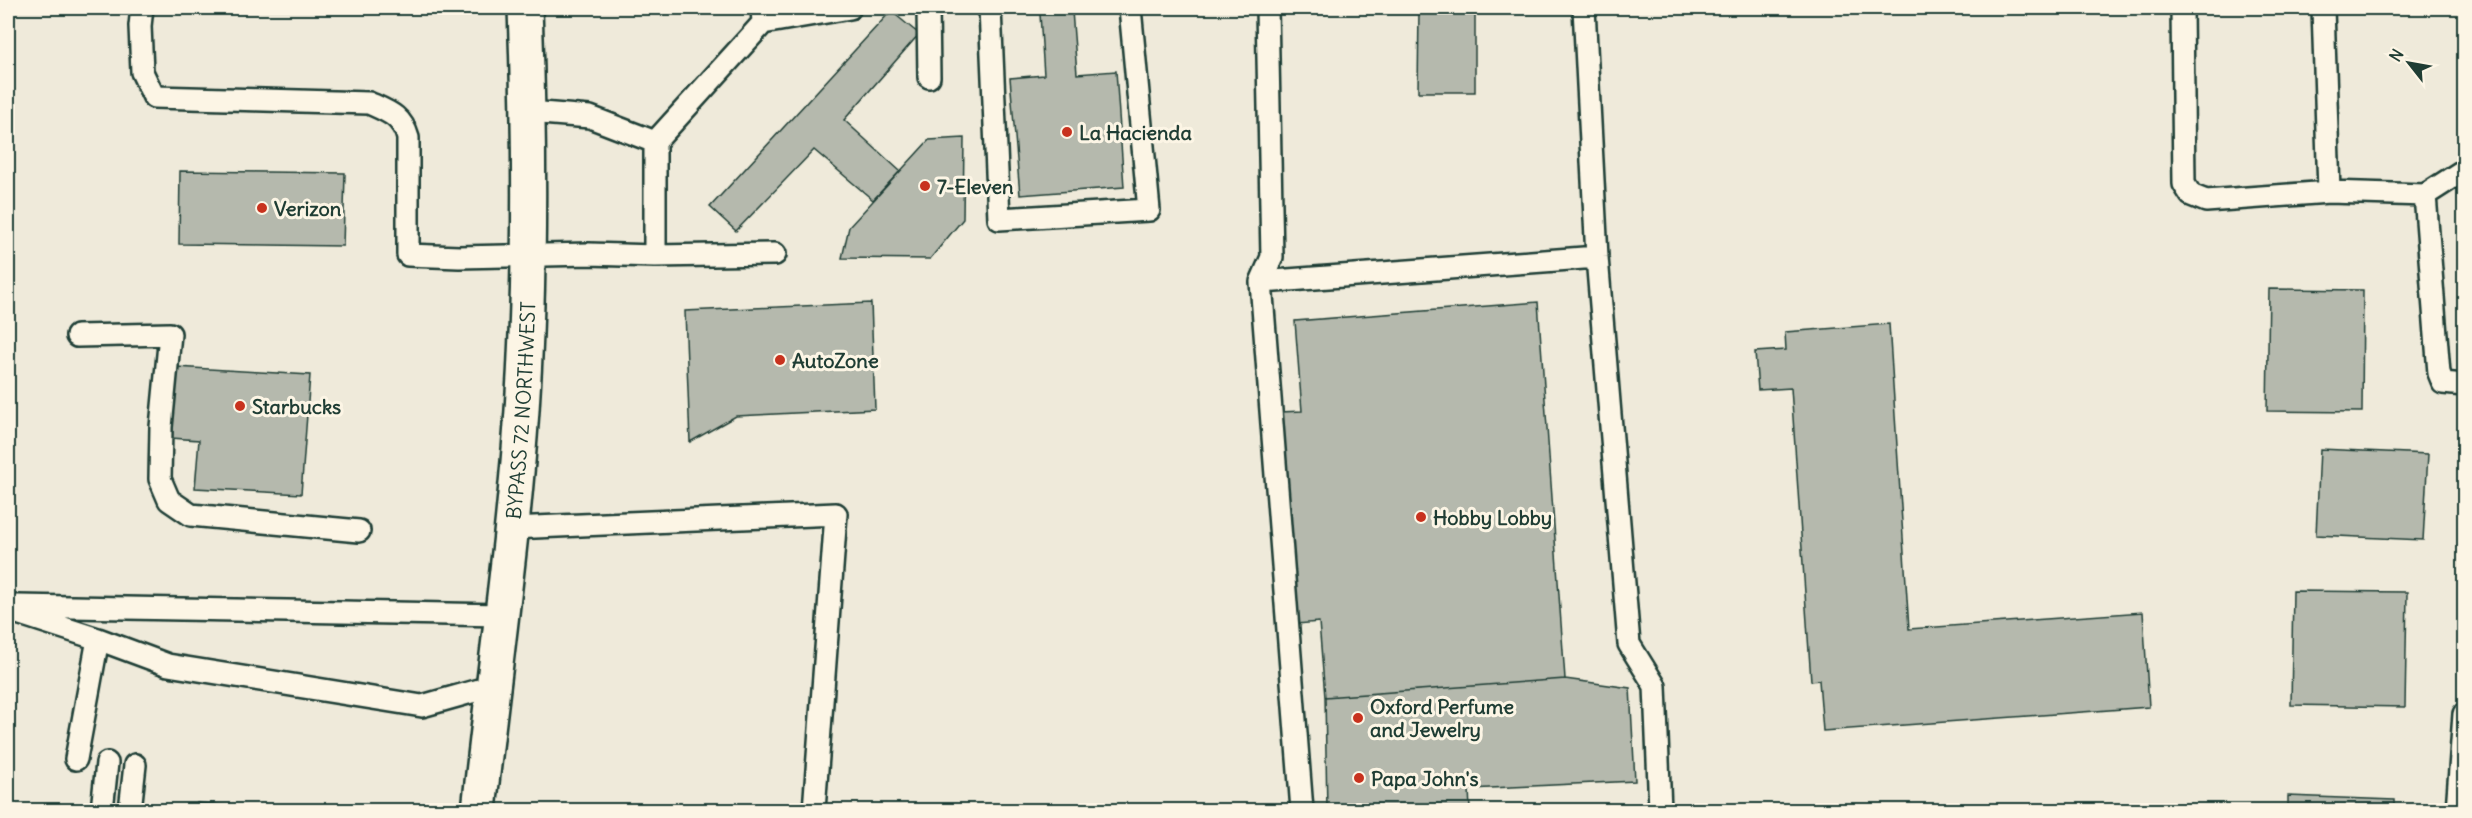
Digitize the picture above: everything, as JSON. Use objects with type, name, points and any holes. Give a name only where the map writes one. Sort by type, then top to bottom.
[{"type":"highway","name":"BYPASS 72 NORTHWEST","points":[[479,810],[512,528],[522,411],[529,256],[530,165],[525,8]]},
{"type":"lane","points":[[142,8],[140,26],[142,72],[154,97],[369,103],[397,118],[405,126],[408,138],[408,255],[775,254]]},
{"type":"lane","points":[[655,256],[655,142],[763,15],[850,8]]},
{"type":"lane","points":[[928,8],[929,78]]},
{"type":"lane","points":[[990,8],[999,219],[1149,210],[1130,8]]},
{"type":"lane","points":[[1267,8],[1272,257],[1261,282],[1302,810]]},
{"type":"lane","points":[[1584,8],[1597,258],[1629,644],[1655,686],[1660,810]]},
{"type":"lane","points":[[2182,8],[2184,184],[2191,195],[2206,201],[2329,192],[2425,195],[2464,170]]},
{"type":"lane","points":[[2323,8],[2329,192]]},
{"type":"lane","points":[[529,111],[590,117],[655,142]]},
{"type":"lane","points":[[2425,195],[2439,373],[2443,383],[2464,386]]},
{"type":"lane","points":[[1261,282],[1597,258]]},
{"type":"lane","points":[[77,336],[170,334],[161,427],[160,479],[170,500],[191,515],[359,531]]},
{"type":"lane","points":[[512,528],[836,514],[814,810]]},
{"type":"lane","points":[[8,608],[502,615]]},
{"type":"lane","points":[[8,608],[168,665],[422,706],[493,686]]},
{"type":"lane","points":[[76,759],[98,639]]},
{"type":"lane","points":[[2457,810],[2464,714]]},
{"type":"lane","points":[[102,810],[107,763]]},
{"type":"lane","points":[[130,810],[135,765]]},
{"type":"building","points":[[1419,10],[1475,10],[1475,92],[1418,92]]},
{"type":"building","points":[[891,11],[919,34],[844,120],[900,171],[873,200],[814,150],[736,231],[710,207]]},
{"type":"building","name":"La Hacienda","points":[[1072,11],[1077,74],[1116,71],[1124,187],[1020,195],[1010,78],[1044,75],[1040,14]]},
{"type":"building","name":"7-Eleven","points":[[964,138],[963,219],[930,259],[842,258],[849,227],[929,140]]},
{"type":"building","name":"Verizon","points":[[180,171],[345,173],[343,246],[179,244]]},
{"type":"building","points":[[2269,289],[2363,290],[2362,412],[2267,411]]},
{"type":"building","name":"Hobby Lobby","points":[[1538,302],[1565,679],[1325,697],[1319,622],[1297,624],[1281,412],[1302,411],[1295,321]]},
{"type":"building","name":"AutoZone","points":[[871,303],[875,409],[736,416],[690,442],[685,311]]},
{"type":"building","points":[[1889,324],[1909,629],[2143,612],[2149,707],[1823,731],[1819,680],[1811,681],[1791,388],[1758,390],[1755,352],[1786,350],[1785,332]]},
{"type":"building","name":"Starbucks","points":[[176,367],[310,375],[301,494],[195,488],[199,440],[171,438]]},
{"type":"building","points":[[2320,449],[2428,454],[2423,540],[2316,535]]},
{"type":"building","points":[[2293,591],[2407,592],[2405,707],[2291,705]]},
{"type":"building","points":[[1565,679],[1630,688],[1635,781],[1469,789],[1470,810],[1327,810],[1325,697]]},
{"type":"building","points":[[2288,796],[2394,800],[2394,810],[2288,810]]},
{"type":"building","points":[[197,803],[288,810],[197,810]]},
{"type":"place","name":"La Hacienda","points":[[1067,132]]},
{"type":"place","name":"7-Eleven","points":[[925,186]]},
{"type":"place","name":"Verizon","points":[[262,208]]},
{"type":"place","name":"AutoZone","points":[[780,360]]},
{"type":"place","name":"Starbucks","points":[[240,406]]},
{"type":"place","name":"Hobby Lobby","points":[[1421,517]]},
{"type":"place","name":"Oxford Perfume and Jewelry","points":[[1358,718]]},
{"type":"place","name":"Papa John's","points":[[1359,778]]}]
